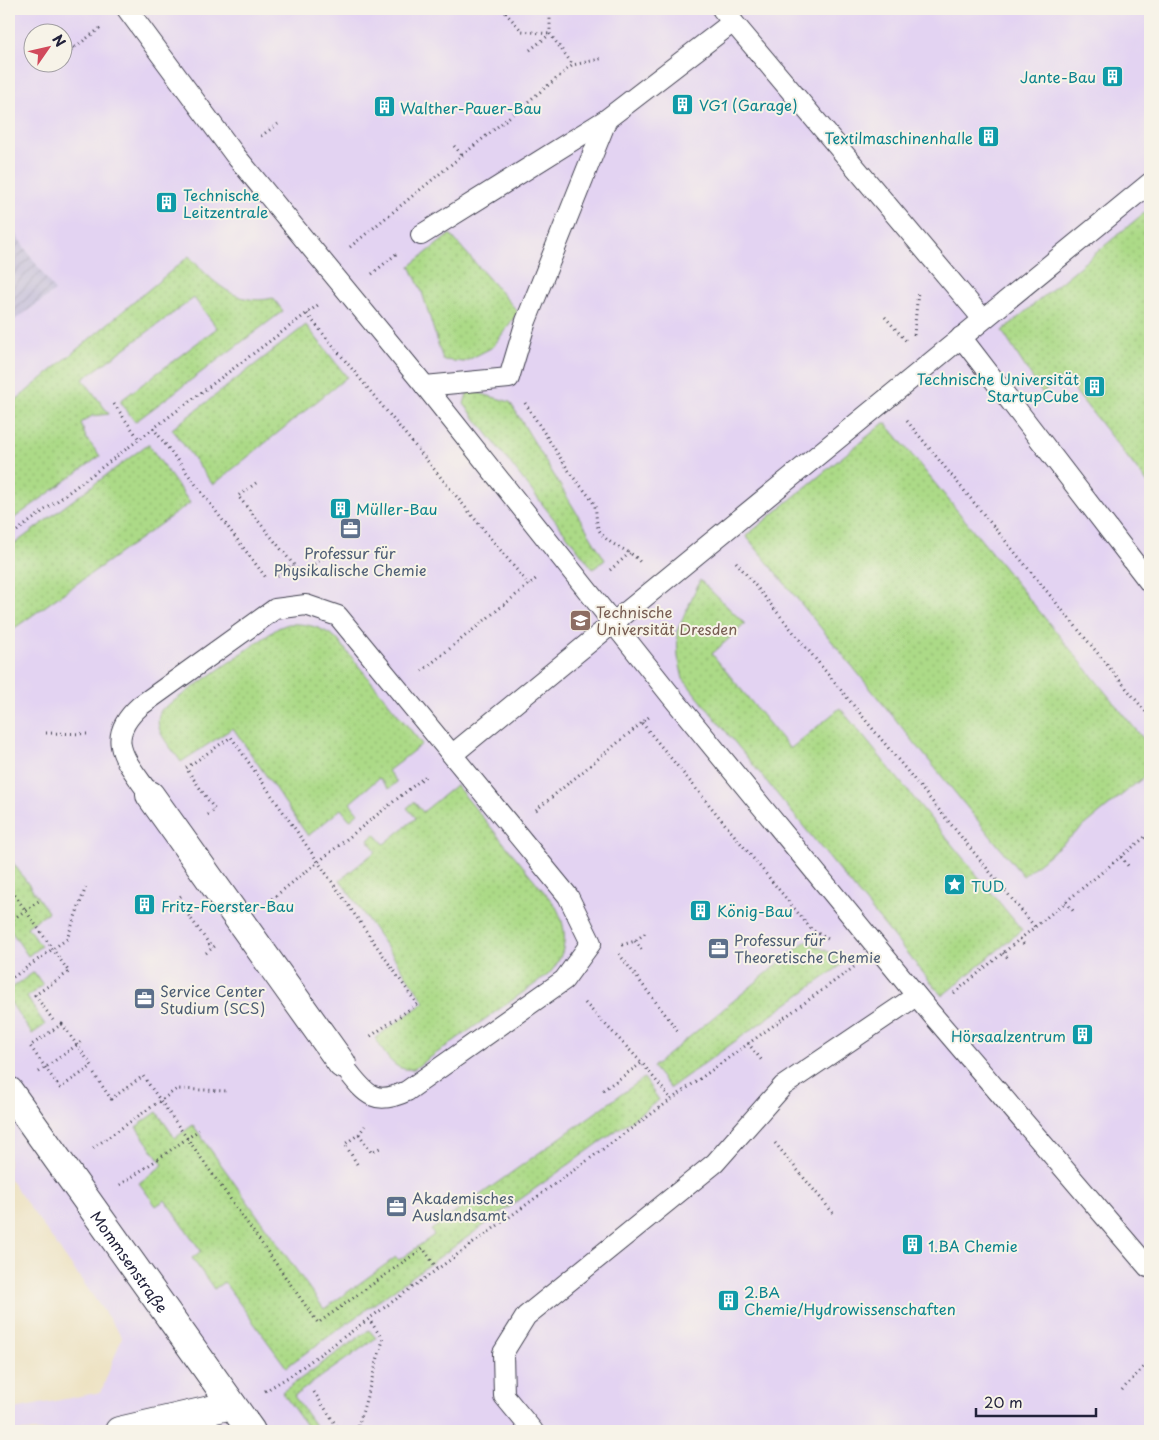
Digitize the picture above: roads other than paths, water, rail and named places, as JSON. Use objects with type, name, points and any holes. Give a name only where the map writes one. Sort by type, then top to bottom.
[{"type":"street","points":[[150,795],[342,1064]]},
{"type":"street","name":"Mommsenstraße","points":[[9,1091],[250,1431]]},
{"type":"street","points":[[119,1431],[232,1405]]},
{"type":"lane","points":[[127,9],[235,155],[425,386],[672,697],[916,996],[1148,1267]]},
{"type":"lane","points":[[421,235],[607,118],[727,16],[983,320]]},
{"type":"lane","points":[[425,386],[509,378],[526,321],[607,118]]},
{"type":"lane","points":[[453,754],[1150,183]]},
{"type":"lane","points":[[961,337],[1150,583]]},
{"type":"lane","points":[[150,795],[120,749],[120,735],[126,718],[275,609],[306,605],[338,616],[568,896],[591,943],[564,980],[407,1091],[392,1098],[378,1098],[369,1094],[361,1088],[342,1064]]},
{"type":"lane","points":[[532,1431],[504,1396],[503,1353],[526,1316],[715,1163],[783,1086],[916,996]]},
{"type":"place","name":"Jante-Bau","points":[[1112,76]]},
{"type":"place","name":"VG1 (Garage)","points":[[683,104]]},
{"type":"place","name":"Walther-Pauer-Bau","points":[[384,107]]},
{"type":"place","name":"Textilmaschinenhalle","points":[[989,137]]},
{"type":"place","name":"Technische Leitzentrale","points":[[167,203]]},
{"type":"place","name":"Technische Universität StartupCube","points":[[1095,387]]},
{"type":"place","name":"Müller-Bau","points":[[340,508]]},
{"type":"place","name":"Professur für Physikalische Chemie","points":[[350,529]]},
{"type":"place","name":"Technische Universität Dresden","points":[[580,620]]},
{"type":"place","name":"TUD","points":[[955,885]]},
{"type":"place","name":"Fritz-Foerster-Bau","points":[[145,905]]},
{"type":"place","name":"König-Bau","points":[[701,910]]},
{"type":"place","name":"Professur für Theoretische Chemie","points":[[718,948]]},
{"type":"place","name":"Service Center Studium (SCS)","points":[[144,999]]},
{"type":"place","name":"Hörsaalzentrum","points":[[1082,1035]]},
{"type":"place","name":"Akademisches Auslandsamt","points":[[396,1206]]},
{"type":"place","name":"1.BA Chemie","points":[[912,1245]]},
{"type":"place","name":"2.BA Chemie/Hydrowissenschaften","points":[[728,1300]]}]
